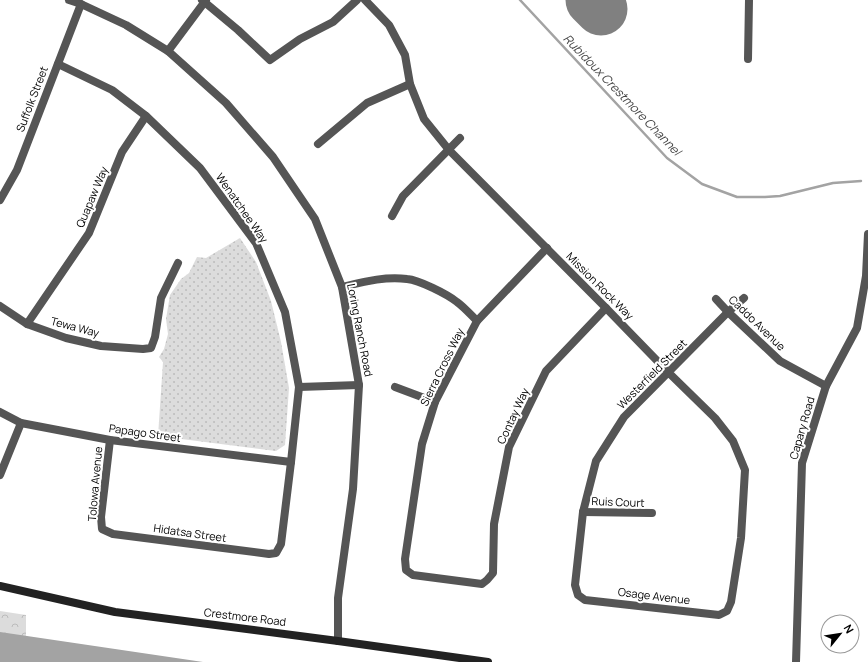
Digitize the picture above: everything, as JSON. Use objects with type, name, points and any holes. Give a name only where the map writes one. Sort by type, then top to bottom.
[{"type":"street","name":"Loring Ranch Road","points":[[68,0],[81,4],[126,25],[168,51],[226,103],[273,157],[315,219],[342,287],[359,385],[353,489],[338,598],[338,641]]},
{"type":"street","points":[[168,51],[204,1],[270,60],[300,39],[333,22],[357,0]]},
{"type":"street","name":"Mission Rock Way","points":[[364,0],[388,25],[402,49],[405,55],[410,84],[424,119],[449,150],[715,418],[733,441],[745,470],[741,538],[731,602],[727,611]]},
{"type":"street","points":[[748,59],[749,0]]},
{"type":"street","name":"Suffolk Street","points":[[0,200],[17,170],[81,4]]},
{"type":"street","name":"Wenatchee Way","points":[[58,64],[112,90],[146,116],[200,168],[256,244],[285,312],[299,387],[280,544],[276,553]]},
{"type":"street","points":[[318,144],[367,103],[410,84]]},
{"type":"street","name":"Quapaw Way","points":[[27,324],[89,233],[122,152],[146,116]]},
{"type":"street","points":[[392,216],[403,196],[460,138]]},
{"type":"street","name":"Capary Road","points":[[796,662],[802,463],[826,386],[857,328],[866,276],[868,234]]},
{"type":"street","name":"Sierra Cross Way","points":[[406,570],[405,559],[422,444],[435,402],[477,321],[547,248]]},
{"type":"street","name":"Tewa Way","points":[[0,306],[27,324],[66,338],[101,346],[143,349],[151,348],[155,337],[161,298],[178,263]]},
{"type":"street","points":[[342,287],[383,279],[408,279],[434,288],[458,302],[477,321]]},
{"type":"street","name":"Westerfield Street","points":[[578,595],[575,585],[583,512],[596,461],[624,417],[728,312],[744,298]]},
{"type":"street","name":"Caddo Avenue","points":[[716,299],[780,361],[826,386]]},
{"type":"street","name":"Contay Way","points":[[406,570],[413,575],[482,584],[493,573],[494,524],[509,447],[546,371],[606,308]]},
{"type":"street","points":[[299,387],[359,385]]},
{"type":"street","points":[[395,387],[435,402]]},
{"type":"street","name":"Papago Street","points":[[0,412],[21,423],[110,440],[291,462]]},
{"type":"street","points":[[0,475],[21,423]]},
{"type":"street","name":"Tolowa Avenue","points":[[102,530],[101,517],[110,440]]},
{"type":"street","name":"Ruis Court","points":[[583,512],[652,513]]},
{"type":"street","name":"Hidatsa Street","points":[[102,530],[113,534],[269,554],[276,553]]},
{"type":"street","name":"Crestmore Road","points":[[0,586],[115,612],[488,662]]},
{"type":"street","name":"Osage Avenue","points":[[578,595],[585,600],[719,615],[727,611]]},
{"type":"green space","points":[[240,238],[256,262],[271,301],[281,342],[289,388],[285,445],[276,451],[158,436],[163,362],[159,357],[164,349],[168,334],[166,319],[170,295],[181,279],[189,273],[197,257],[206,258]]},
{"type":"green space","points":[[0,611],[26,615],[26,662],[0,662]]},
{"type":"shaded area","points":[[0,632],[203,662],[0,662]]},
{"type":"waterway","name":"Rubidoux Crestmore Channel","points":[[520,0],[667,158],[702,184],[737,197],[765,197],[780,196],[833,183],[861,181]]},
{"type":"runway","points":[[592,0],[601,9]]}]
